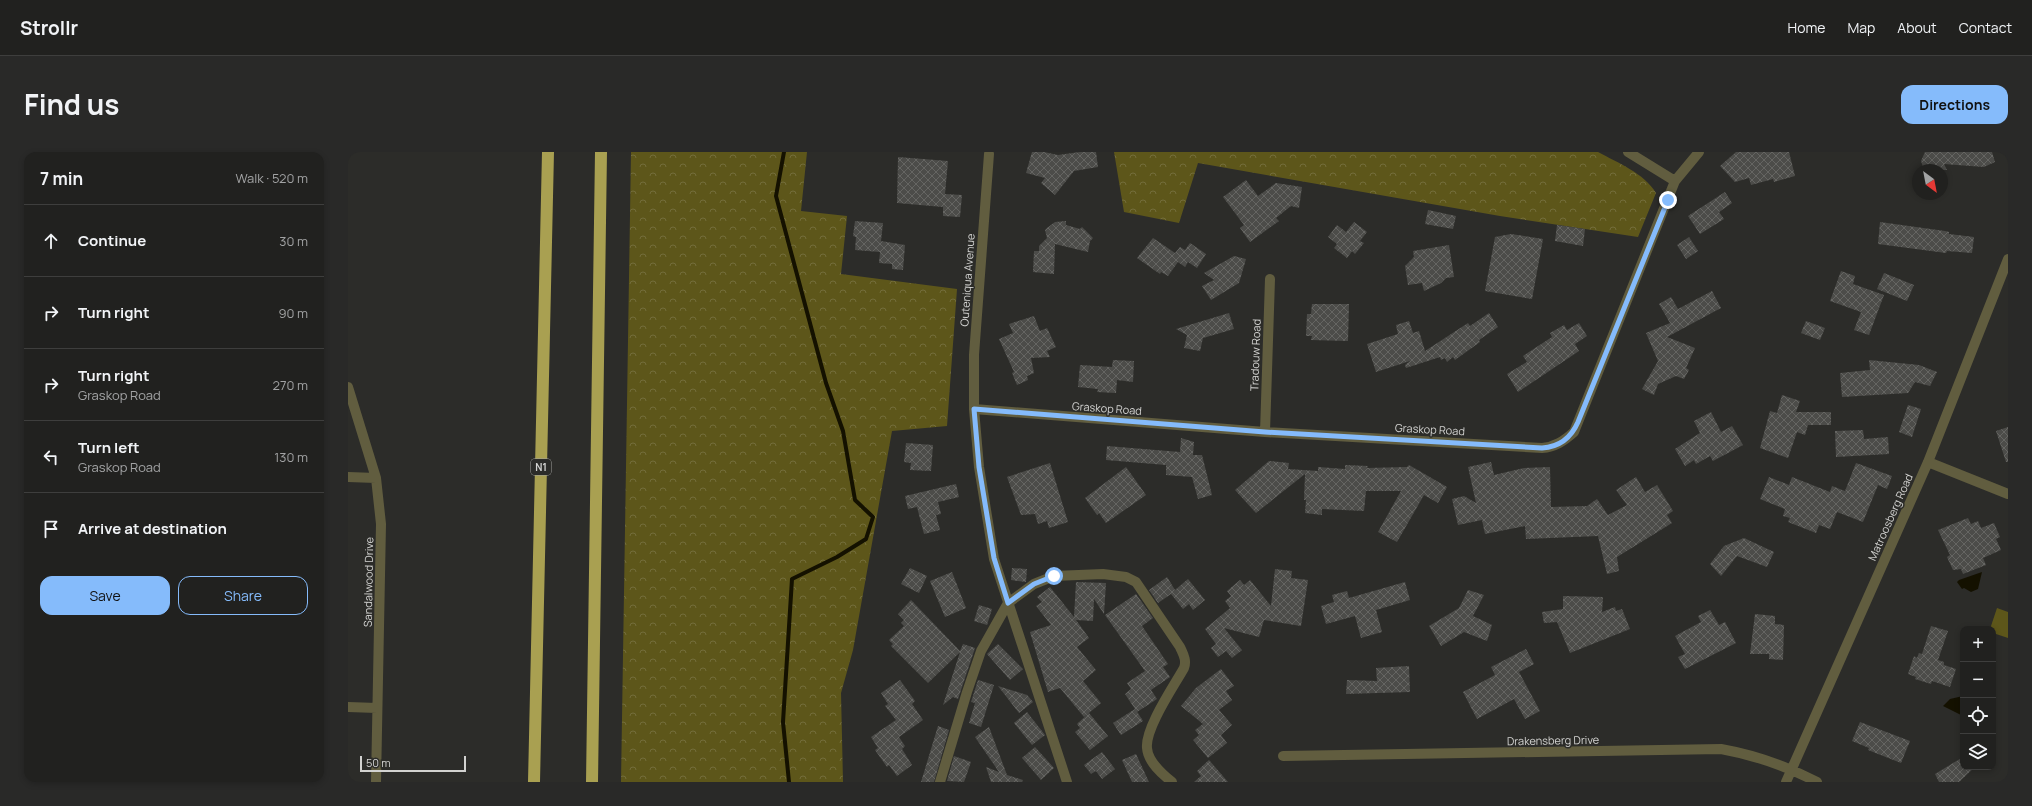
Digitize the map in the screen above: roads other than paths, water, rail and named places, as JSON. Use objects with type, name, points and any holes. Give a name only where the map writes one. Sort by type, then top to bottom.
[{"type":"highway","name":"N1","points":[[534,782],[548,152]]},
{"type":"highway","points":[[592,782],[601,152]]},
{"type":"street","points":[[1628,152],[1675,181]]},
{"type":"street","name":"Graskop Road","points":[[974,409],[1265,432],[1542,448],[1555,446],[1566,440],[1574,432],[1675,181],[1699,152]]},
{"type":"street","name":"Outeniqua Avenue","points":[[989,154],[974,355],[974,409],[979,467],[994,558],[1068,782]]},
{"type":"street","name":"Matroosberg Road","points":[[1786,782],[1928,462],[2008,259]]},
{"type":"street","name":"Tradouw Road","points":[[1265,432],[1270,279]]},
{"type":"street","name":"Sandalwood Drive","points":[[348,387],[376,478],[381,524],[376,782]]},
{"type":"street","points":[[1928,462],[2008,494]]},
{"type":"street","points":[[348,477],[376,478]]},
{"type":"street","points":[[940,782],[981,651],[1008,603],[1034,584],[1054,576],[1104,574],[1126,577],[1136,582],[1180,647],[1186,663],[1164,701],[1147,739],[1147,749],[1152,761],[1159,772],[1172,782]]},
{"type":"street","points":[[348,707],[377,708]]},
{"type":"street","name":"Drakensberg Drive","points":[[1283,756],[1720,749],[1749,754],[1791,769],[1817,782]]},
{"type":"waterway","points":[[784,152],[776,196],[826,383],[843,431],[855,500],[873,517],[866,539],[837,557],[792,579],[783,722],[789,782]]}]
